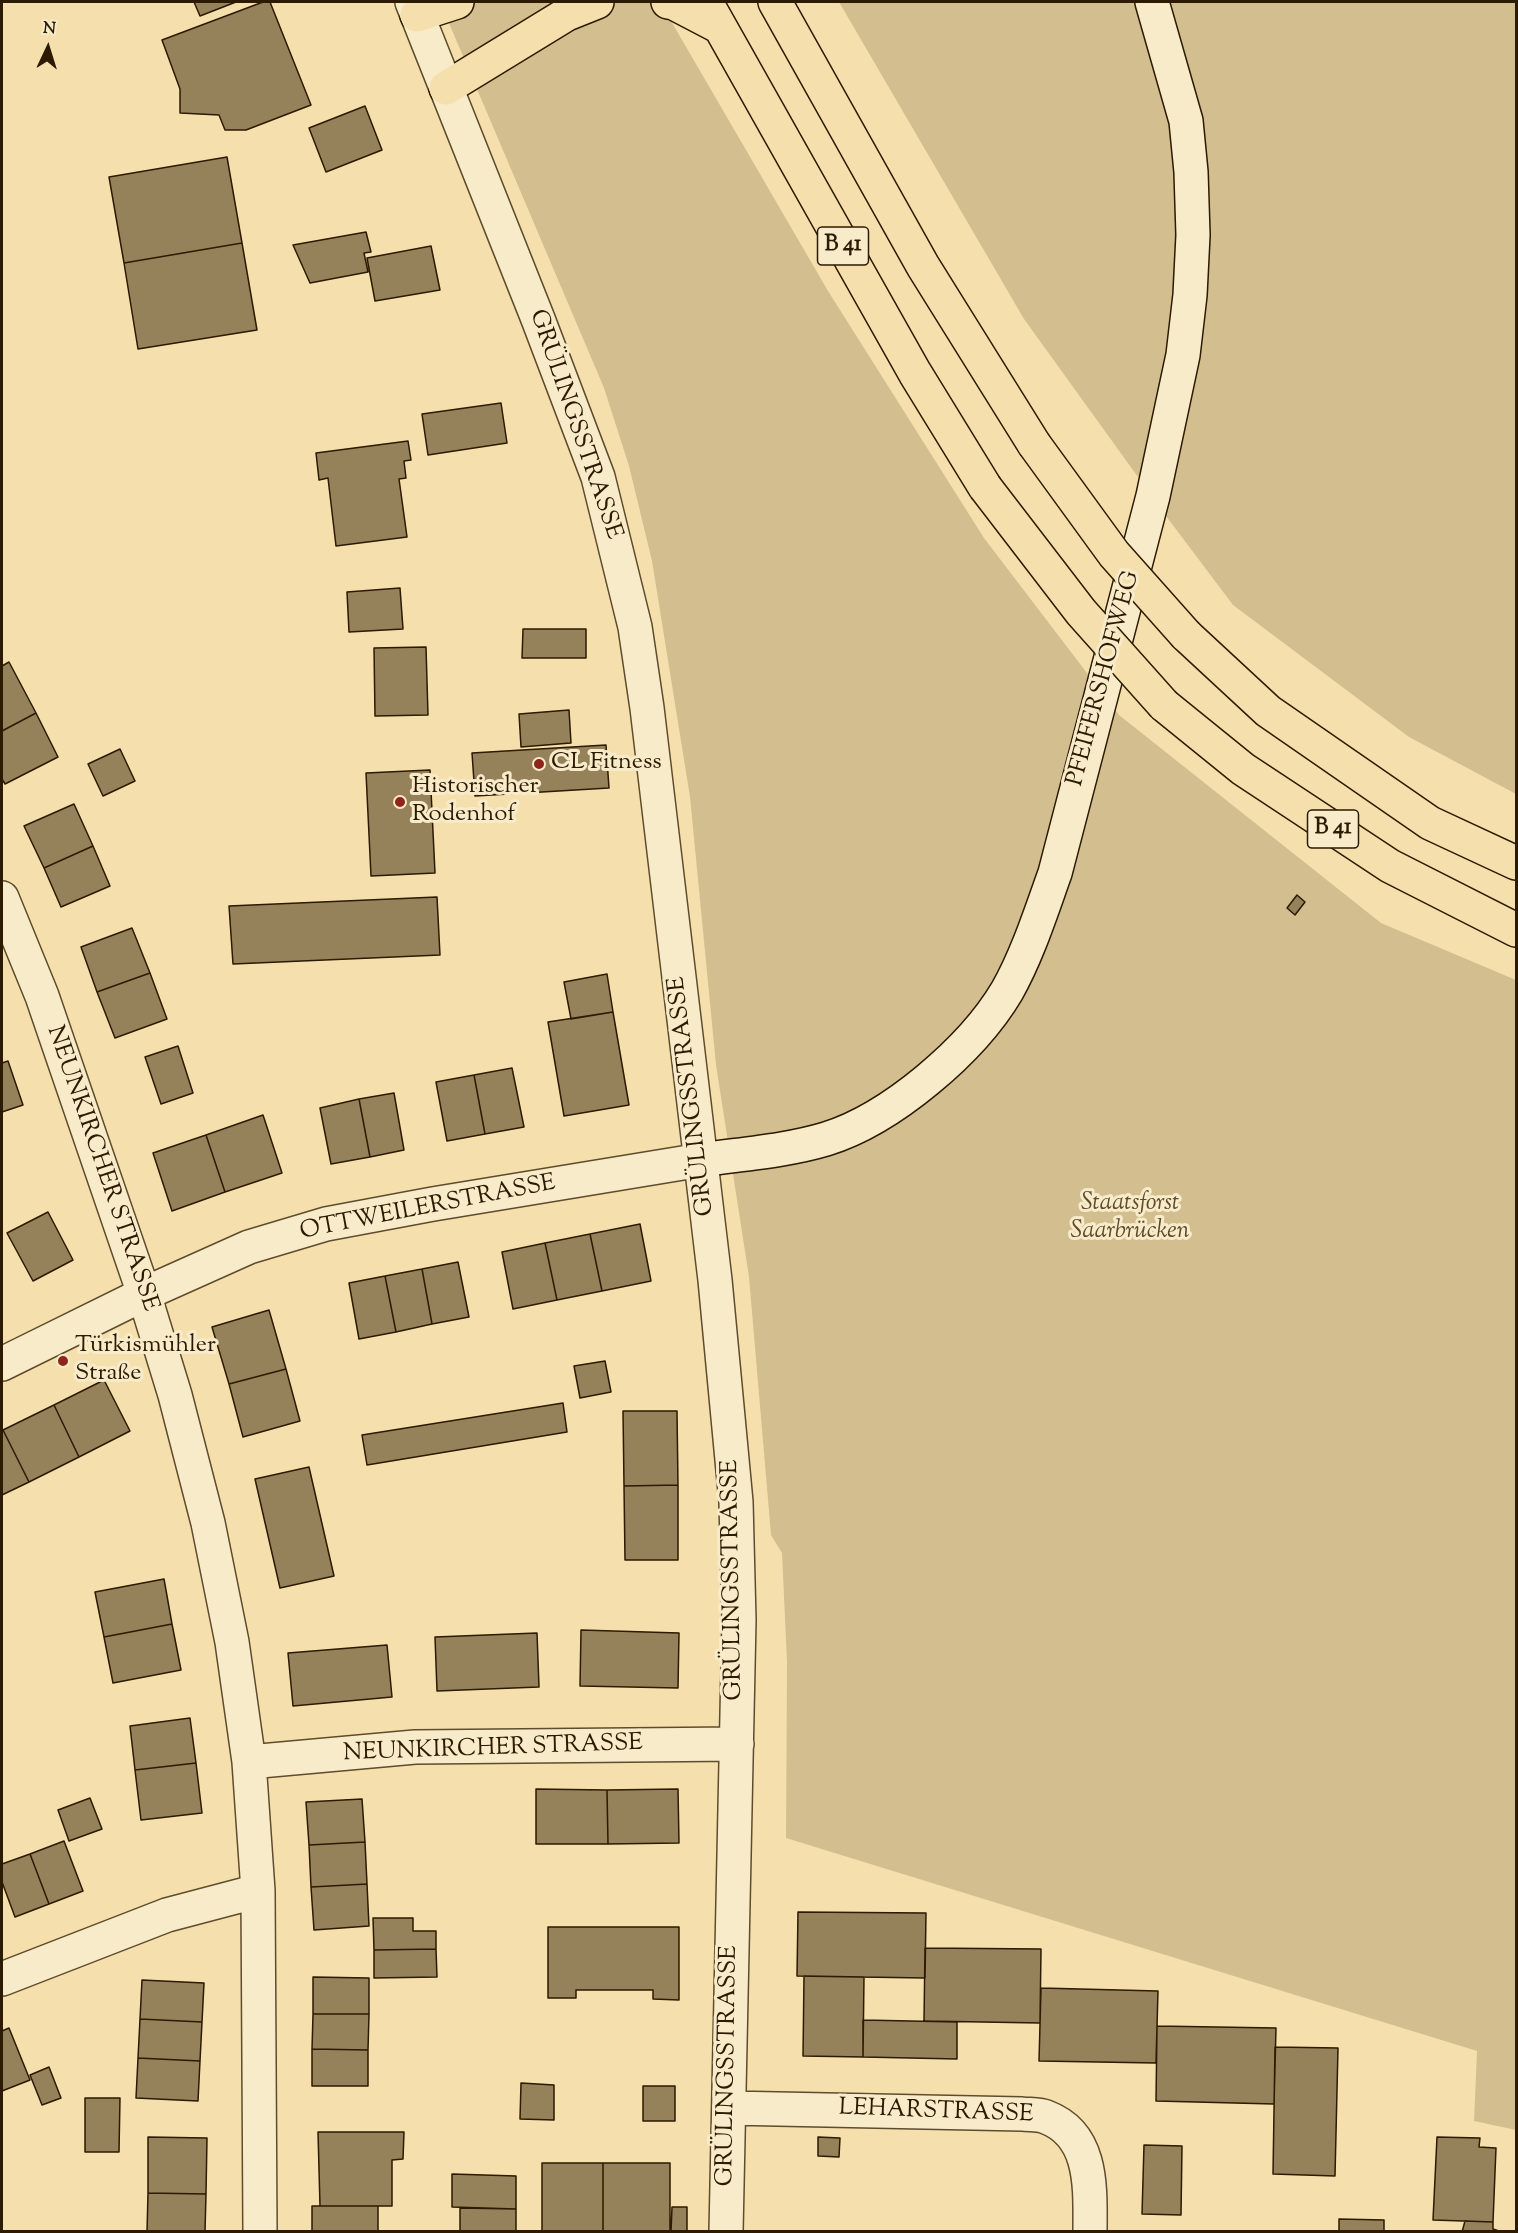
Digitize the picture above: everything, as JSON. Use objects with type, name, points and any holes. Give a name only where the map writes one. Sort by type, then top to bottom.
[{"type":"highway","points":[[414,8],[457,2]]},
{"type":"highway","points":[[446,88],[567,14],[597,2]]},
{"type":"highway","points":[[668,2],[713,14]]},
{"type":"highway","name":"B 41","points":[[775,2],[923,266],[1034,444],[1114,554],[1186,635],[1268,711],[1430,823],[1516,863]]},
{"type":"highway","name":"B 41","points":[[713,14],[915,373],[986,487],[1081,612],[1164,705],[1243,770],[1390,866],[1516,930]]},
{"type":"street","name":"PFEIFERSHOFWEG","points":[[701,1160],[819,1141],[882,1113],[930,1077],[971,1041],[1007,991],[1035,930],[1055,873],[1154,496],[1183,355],[1190,295],[1193,235],[1191,172],[1186,121],[1152,2]]},
{"type":"street","name":"GRÜLINGSSTRASSE","points":[[414,8],[571,403],[598,477],[635,627],[647,708],[715,1280],[736,1502],[739,1620],[726,2232]]},
{"type":"street","name":"NEUNKIRCHER STRASSE","points":[[2,898],[42,996],[144,1294],[175,1395],[208,1523],[232,1642],[249,1762],[258,1891],[260,2232]]},
{"type":"street","name":"OTTWEILERSTRASSE","points":[[2,1364],[144,1294],[249,1247],[326,1224],[701,1160]]},
{"type":"street","name":"NEUNKIRCHER STRASSE","points":[[249,1762],[415,1748],[736,1744]]},
{"type":"street","points":[[2,1979],[167,1915],[258,1891]]},
{"type":"street","name":"LEHARSTRASSE","points":[[729,2108],[1045,2116],[1063,2127],[1079,2142],[1088,2170],[1090,2232]]},
{"type":"green space","name":"Staatsforst Saarbrücken","points":[[440,2],[660,2],[828,291],[984,538],[1119,715],[1381,923],[1516,980],[1516,2130],[1474,2121],[1477,2051],[786,1838],[787,1662],[782,1553],[771,1535],[749,1277],[716,1065],[690,797],[652,561],[629,466],[604,388]]},
{"type":"green space","points":[[839,2],[1516,2],[1516,794],[1409,737],[1233,605],[1024,319]]},
{"type":"building","points":[[194,2],[236,2],[200,16]]},
{"type":"building","points":[[263,2],[270,2],[311,105],[246,130],[225,130],[219,115],[180,113],[180,89],[162,40]]},
{"type":"building","points":[[365,106],[382,150],[326,172],[309,128]]},
{"type":"building","points":[[227,157],[242,243],[124,263],[109,177]]},
{"type":"building","points":[[366,232],[371,252],[364,253],[368,272],[310,283],[293,245]]},
{"type":"building","points":[[242,243],[257,330],[138,349],[124,263]]},
{"type":"building","points":[[431,246],[440,290],[375,301],[367,258]]},
{"type":"building","points":[[501,403],[507,443],[428,455],[422,414]]},
{"type":"building","points":[[408,441],[411,460],[404,461],[406,478],[399,479],[407,537],[336,546],[328,478],[319,480],[316,453]]},
{"type":"building","points":[[400,588],[403,629],[349,632],[347,592]]},
{"type":"building","points":[[523,629],[586,629],[586,658],[522,658]]},
{"type":"building","points":[[426,647],[428,715],[375,716],[374,648]]},
{"type":"building","points":[[9,662],[36,713],[2,731],[2,666]]},
{"type":"building","points":[[569,710],[571,743],[521,747],[519,714]]},
{"type":"building","points":[[36,713],[58,757],[5,784],[2,779],[2,731]]},
{"type":"building","points":[[606,745],[609,788],[475,796],[472,753]]},
{"type":"building","points":[[120,749],[135,781],[103,796],[88,764]]},
{"type":"building","name":"Historischer Rodenhof","points":[[430,770],[435,873],[371,876],[366,773]]},
{"type":"building","points":[[74,804],[93,846],[44,868],[24,826]]},
{"type":"building","points":[[93,846],[110,886],[61,907],[44,868]]},
{"type":"building","points":[[1297,895],[1305,902],[1295,915],[1287,908]]},
{"type":"building","points":[[437,897],[440,955],[233,964],[229,906]]},
{"type":"building","points":[[132,928],[150,973],[97,992],[81,947]]},
{"type":"building","points":[[150,973],[167,1019],[115,1038],[97,992]]},
{"type":"building","points":[[607,974],[613,1012],[571,1019],[564,982]]},
{"type":"building","points":[[613,1012],[629,1105],[564,1116],[548,1022]]},
{"type":"building","points":[[178,1046],[193,1093],[161,1104],[145,1057]]},
{"type":"building","points":[[8,1061],[23,1105],[2,1112],[2,1063]]},
{"type":"building","points":[[512,1068],[524,1127],[485,1134],[474,1075]]},
{"type":"building","points":[[474,1075],[485,1134],[447,1141],[436,1082]]},
{"type":"building","points":[[394,1093],[404,1150],[370,1157],[359,1099]]},
{"type":"building","points":[[359,1099],[370,1157],[331,1164],[320,1108]]},
{"type":"building","points":[[263,1115],[282,1173],[225,1192],[206,1135]]},
{"type":"building","points":[[206,1135],[225,1192],[172,1211],[153,1153]]},
{"type":"building","points":[[48,1212],[73,1260],[33,1281],[7,1233]]},
{"type":"building","points":[[640,1224],[651,1281],[602,1291],[590,1234]]},
{"type":"building","points":[[590,1234],[602,1291],[557,1300],[545,1243]]},
{"type":"building","points":[[545,1243],[557,1300],[513,1309],[502,1252]]},
{"type":"building","points":[[458,1262],[469,1317],[432,1324],[422,1269]]},
{"type":"building","points":[[422,1269],[432,1324],[396,1332],[385,1276]]},
{"type":"building","points":[[385,1276],[396,1332],[359,1339],[349,1283]]},
{"type":"building","points":[[269,1310],[286,1369],[229,1384],[212,1327]]},
{"type":"building","points":[[605,1361],[611,1392],[580,1398],[574,1366]]},
{"type":"building","points":[[286,1369],[300,1421],[243,1437],[229,1384]]},
{"type":"building","points":[[104,1380],[130,1431],[79,1457],[54,1405]]},
{"type":"building","points":[[563,1403],[567,1432],[367,1465],[362,1435]]},
{"type":"building","points":[[54,1405],[79,1457],[29,1482],[3,1430]]},
{"type":"building","points":[[623,1411],[677,1411],[678,1485],[624,1486]]},
{"type":"building","points":[[2,1431],[29,1482],[2,1495]]},
{"type":"building","points":[[309,1467],[334,1576],[280,1588],[255,1479]]},
{"type":"building","points":[[678,1485],[678,1560],[625,1560],[624,1486]]},
{"type":"building","points":[[164,1579],[172,1624],[104,1637],[95,1592]]},
{"type":"building","points":[[172,1624],[181,1670],[113,1683],[104,1637]]},
{"type":"building","points":[[581,1630],[679,1633],[678,1688],[580,1686]]},
{"type":"building","points":[[537,1633],[539,1687],[437,1691],[435,1637]]},
{"type":"building","points":[[387,1645],[392,1697],[293,1706],[288,1653]]},
{"type":"building","points":[[190,1718],[196,1763],[135,1770],[130,1726]]},
{"type":"building","points":[[196,1763],[202,1813],[141,1820],[135,1770]]},
{"type":"building","points":[[536,1789],[607,1790],[608,1844],[536,1844]]},
{"type":"building","points":[[678,1789],[679,1843],[608,1844],[607,1790]]},
{"type":"building","points":[[90,1798],[102,1829],[69,1841],[58,1810]]},
{"type":"building","points":[[362,1799],[365,1842],[309,1845],[306,1802]]},
{"type":"building","points":[[64,1841],[83,1891],[49,1904],[30,1854]]},
{"type":"building","points":[[365,1842],[367,1884],[311,1887],[309,1845]]},
{"type":"building","points":[[30,1854],[49,1904],[15,1917],[2,1882],[2,1864]]},
{"type":"building","points":[[367,1884],[369,1926],[314,1930],[311,1887]]},
{"type":"building","points":[[798,1912],[926,1913],[925,1978],[797,1976]]},
{"type":"building","points":[[373,1918],[413,1918],[413,1931],[436,1931],[436,1949],[374,1950]]},
{"type":"building","points":[[548,1927],[679,1927],[679,2000],[653,1999],[653,1990],[576,1990],[576,1998],[548,1998]]},
{"type":"building","points":[[925,1948],[1041,1949],[1040,2023],[924,2021]]},
{"type":"building","points":[[436,1949],[437,1977],[374,1978],[374,1950]]},
{"type":"building","points":[[804,1976],[864,1977],[863,2057],[803,2056]]},
{"type":"building","points":[[313,1977],[369,1978],[369,2014],[313,2014]]},
{"type":"building","points":[[142,1980],[204,1983],[202,2022],[140,2019]]},
{"type":"building","points":[[1041,1988],[1158,1991],[1156,2063],[1039,2061]]},
{"type":"building","points":[[313,2014],[369,2014],[368,2050],[312,2049]]},
{"type":"building","points":[[140,2019],[202,2022],[200,2061],[138,2058]]},
{"type":"building","points":[[863,2020],[957,2022],[957,2059],[863,2057]]},
{"type":"building","points":[[1157,2026],[1276,2028],[1274,2104],[1156,2101]]},
{"type":"building","points":[[9,2028],[30,2080],[2,2091],[2,2031]]},
{"type":"building","points":[[1275,2047],[1338,2048],[1335,2176],[1273,2174]]},
{"type":"building","points":[[312,2049],[368,2050],[368,2086],[312,2086]]},
{"type":"building","points":[[138,2058],[200,2061],[198,2101],[136,2098]]},
{"type":"building","points":[[49,2067],[61,2098],[42,2105],[30,2075]]},
{"type":"building","points":[[521,2083],[554,2085],[554,2120],[520,2119]]},
{"type":"building","points":[[643,2086],[675,2086],[675,2121],[643,2121]]},
{"type":"building","points":[[85,2098],[120,2098],[119,2152],[85,2152]]},
{"type":"building","points":[[318,2132],[404,2132],[403,2159],[392,2160],[392,2206],[320,2206]]},
{"type":"building","points":[[148,2137],[207,2138],[206,2194],[148,2193]]},
{"type":"building","points":[[818,2137],[840,2138],[839,2157],[818,2156]]},
{"type":"building","points":[[1437,2137],[1480,2138],[1479,2147],[1496,2148],[1493,2222],[1433,2220]]},
{"type":"building","points":[[1144,2145],[1182,2146],[1181,2215],[1142,2214]]},
{"type":"building","points":[[542,2163],[603,2163],[603,2232],[542,2232]]},
{"type":"building","points":[[603,2163],[670,2163],[670,2232],[603,2232]]},
{"type":"building","points":[[452,2174],[516,2176],[516,2209],[452,2207]]},
{"type":"building","points":[[148,2193],[206,2194],[205,2232],[147,2232]]},
{"type":"building","points":[[312,2206],[378,2206],[378,2232],[312,2232]]},
{"type":"building","points":[[672,2207],[687,2207],[687,2232],[671,2232]]},
{"type":"building","points":[[460,2208],[516,2209],[516,2232],[460,2232]]},
{"type":"building","points":[[1339,2219],[1384,2220],[1384,2232],[1339,2232]]},
{"type":"building","points":[[1465,2221],[1493,2222],[1493,2229],[1502,2232],[1462,2232]]},
{"type":"place","name":"CL Fitness","points":[[539,764]]},
{"type":"place","name":"Historischer Rodenhof","points":[[400,802]]},
{"type":"place","name":"Türkismühler Straße","points":[[63,1361]]}]
